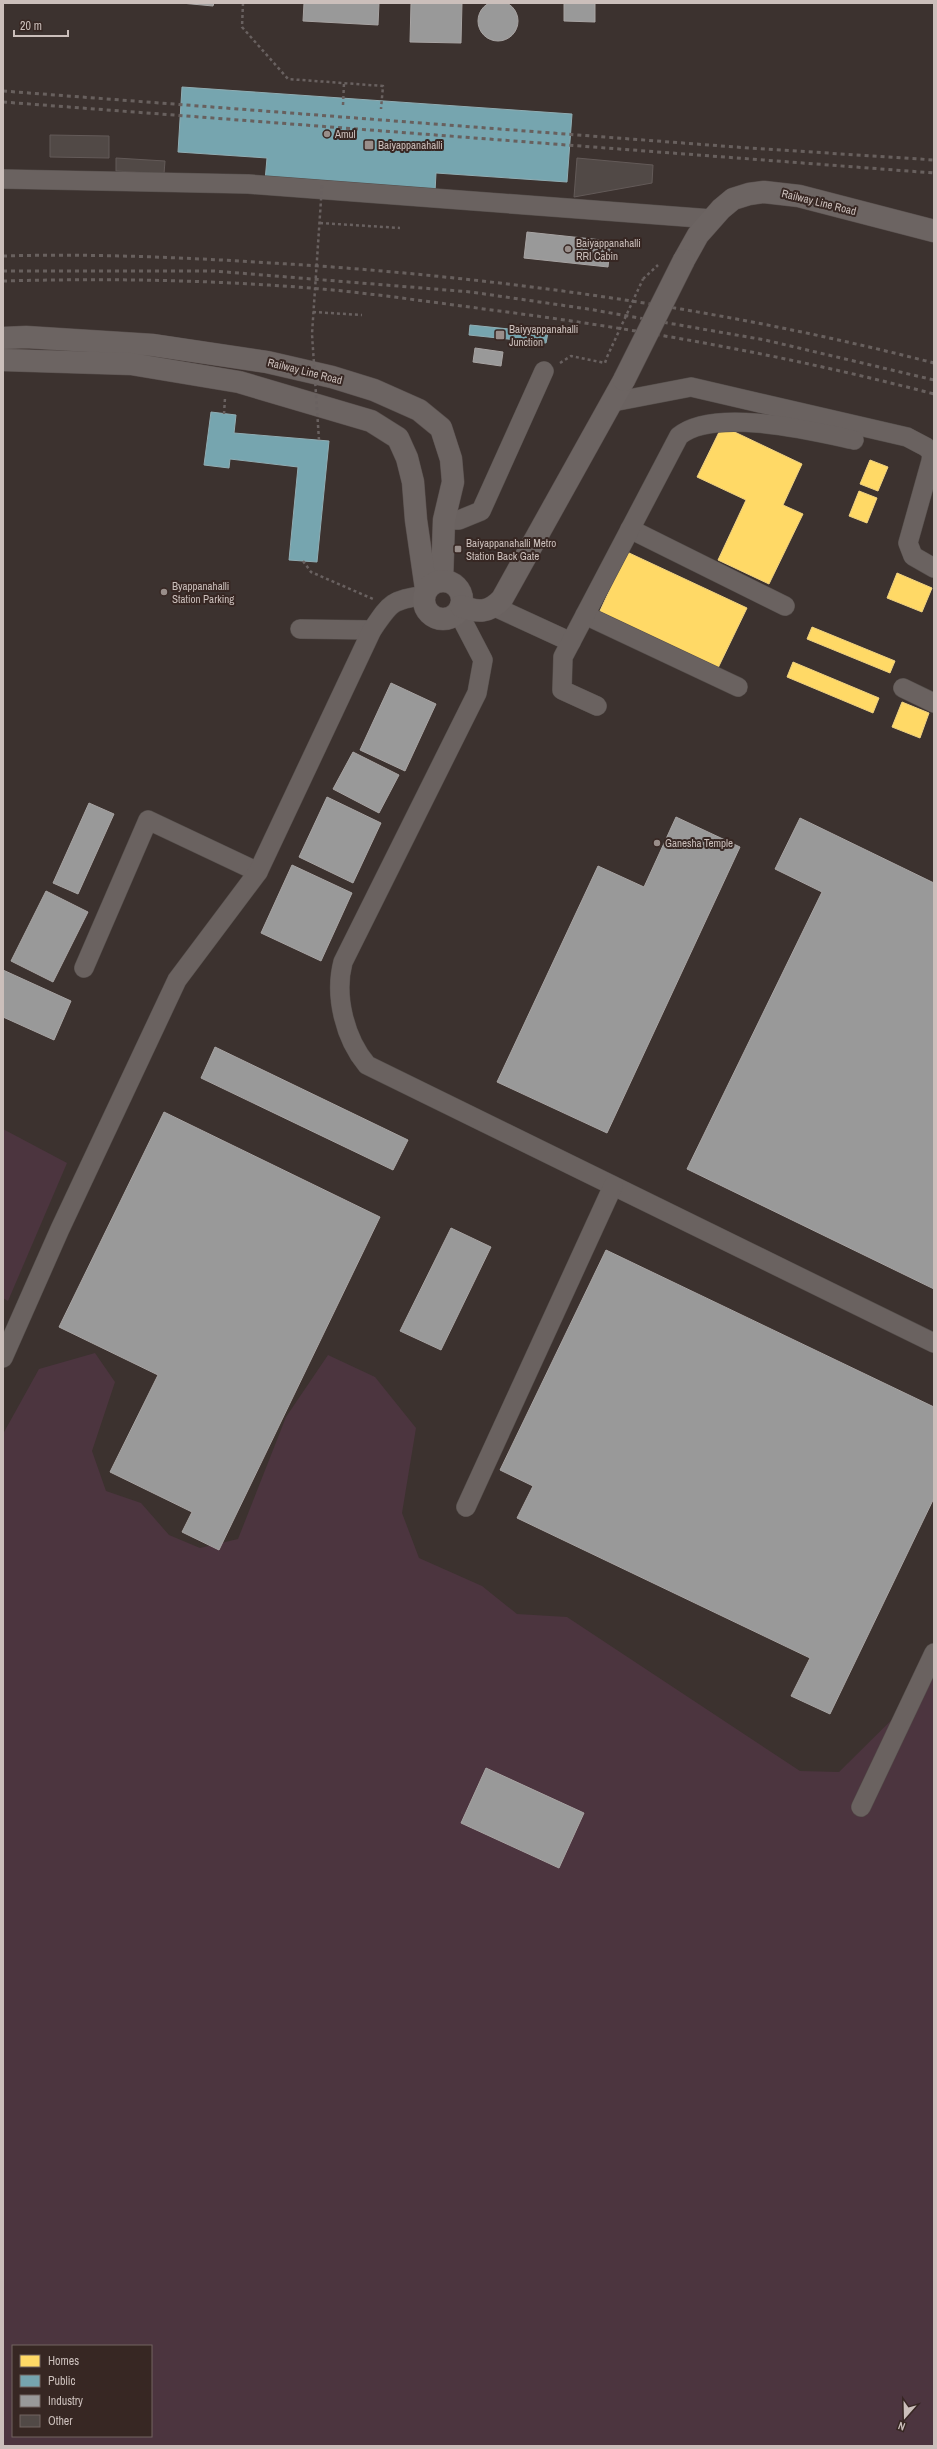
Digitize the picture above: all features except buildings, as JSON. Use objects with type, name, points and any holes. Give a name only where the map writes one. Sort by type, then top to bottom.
[{"type":"main road","name":"Railway Line Road","points":[[613,402],[698,235],[712,219],[734,199],[749,194],[779,192],[934,231]]},
{"type":"main road","name":"Railway Line Road","points":[[3,338],[26,337],[153,345],[267,362],[332,377],[374,390],[419,410],[440,428],[451,459],[453,482],[431,588]]},
{"type":"main road","points":[[3,360],[131,364],[239,382],[371,420],[398,438],[407,458],[413,482],[416,520],[431,588],[425,608],[434,617],[447,619],[460,609],[485,612],[495,607],[502,599],[613,402]]},
{"type":"main road","points":[[431,588],[449,581],[458,588],[461,594],[460,609]]},
{"type":"street","points":[[3,179],[248,184],[712,219]]},
{"type":"street","points":[[444,520],[459,520],[481,511],[544,371]]},
{"type":"street","points":[[613,402],[691,387],[907,437],[926,447],[932,453],[908,543],[913,556],[934,568]]},
{"type":"street","points":[[597,706],[562,690],[563,657],[680,436],[689,429],[701,425],[730,423],[789,426],[854,440]]},
{"type":"street","points":[[630,529],[784,606]]},
{"type":"street","points":[[3,1358],[60,1229],[177,980],[258,872],[372,630],[388,606],[431,588]]},
{"type":"street","points":[[495,607],[571,642]]},
{"type":"street","points":[[460,609],[483,660],[477,693],[343,962],[338,979],[340,996],[348,1030],[356,1052],[367,1065],[934,1344]]},
{"type":"street","points":[[585,615],[738,687]]},
{"type":"street","points":[[300,629],[372,630]]},
{"type":"street","points":[[903,688],[934,703]]},
{"type":"street","points":[[84,968],[148,820],[258,872]]},
{"type":"street","points":[[466,1507],[614,1186]]},
{"type":"street","points":[[860,1807],[934,1653]]},
{"type":"path","points":[[243,3],[242,27],[288,79],[383,86],[381,109]]},
{"type":"path","points":[[343,105],[344,83]]},
{"type":"path","points":[[319,440],[313,312],[322,185]]},
{"type":"path","points":[[320,223],[400,228]]},
{"type":"path","points":[[571,356],[605,363],[643,279]]},
{"type":"path","points":[[313,312],[362,316]]},
{"type":"path","points":[[303,561],[311,572],[388,606]]},
{"type":"shaded area","points":[[3,1129],[67,1163],[8,1301],[3,1298]]},
{"type":"shaded area","points":[[95,1353],[115,1382],[92,1451],[106,1491],[141,1503],[169,1535],[200,1548],[238,1539],[286,1417],[328,1355],[375,1377],[416,1428],[402,1513],[419,1558],[482,1586],[517,1614],[567,1617],[800,1771],[839,1772],[934,1678],[934,2446],[3,2446],[3,1434],[39,1369]]},
{"type":"railway","points":[[3,91],[735,147],[934,160]]},
{"type":"railway","points":[[3,102],[934,173]]},
{"type":"railway","points":[[3,256],[82,255],[201,259],[319,266],[475,280],[706,313],[782,328],[934,363]]},
{"type":"railway","points":[[3,271],[214,271],[471,292],[588,309],[765,340],[934,380]]},
{"type":"railway","points":[[3,281],[130,280],[216,282],[343,291],[561,319],[722,346],[828,368],[934,394]]},
{"type":"place","name":"Amul","points":[[327,134]]},
{"type":"place","name":"Baiyappanahalli","points":[[369,145]]},
{"type":"place","name":"Baiyappanahalli RRI Cabin","points":[[568,249]]},
{"type":"place","name":"Baiyyappanahalli Junction","points":[[500,335]]},
{"type":"place","name":"Baiyappanahalli Metro Station Back Gate","points":[[458,549]]},
{"type":"place","name":"Byappanahalli Station Parking","points":[[164,592]]},
{"type":"place","name":"Ganesha Temple","points":[[657,843]]}]
